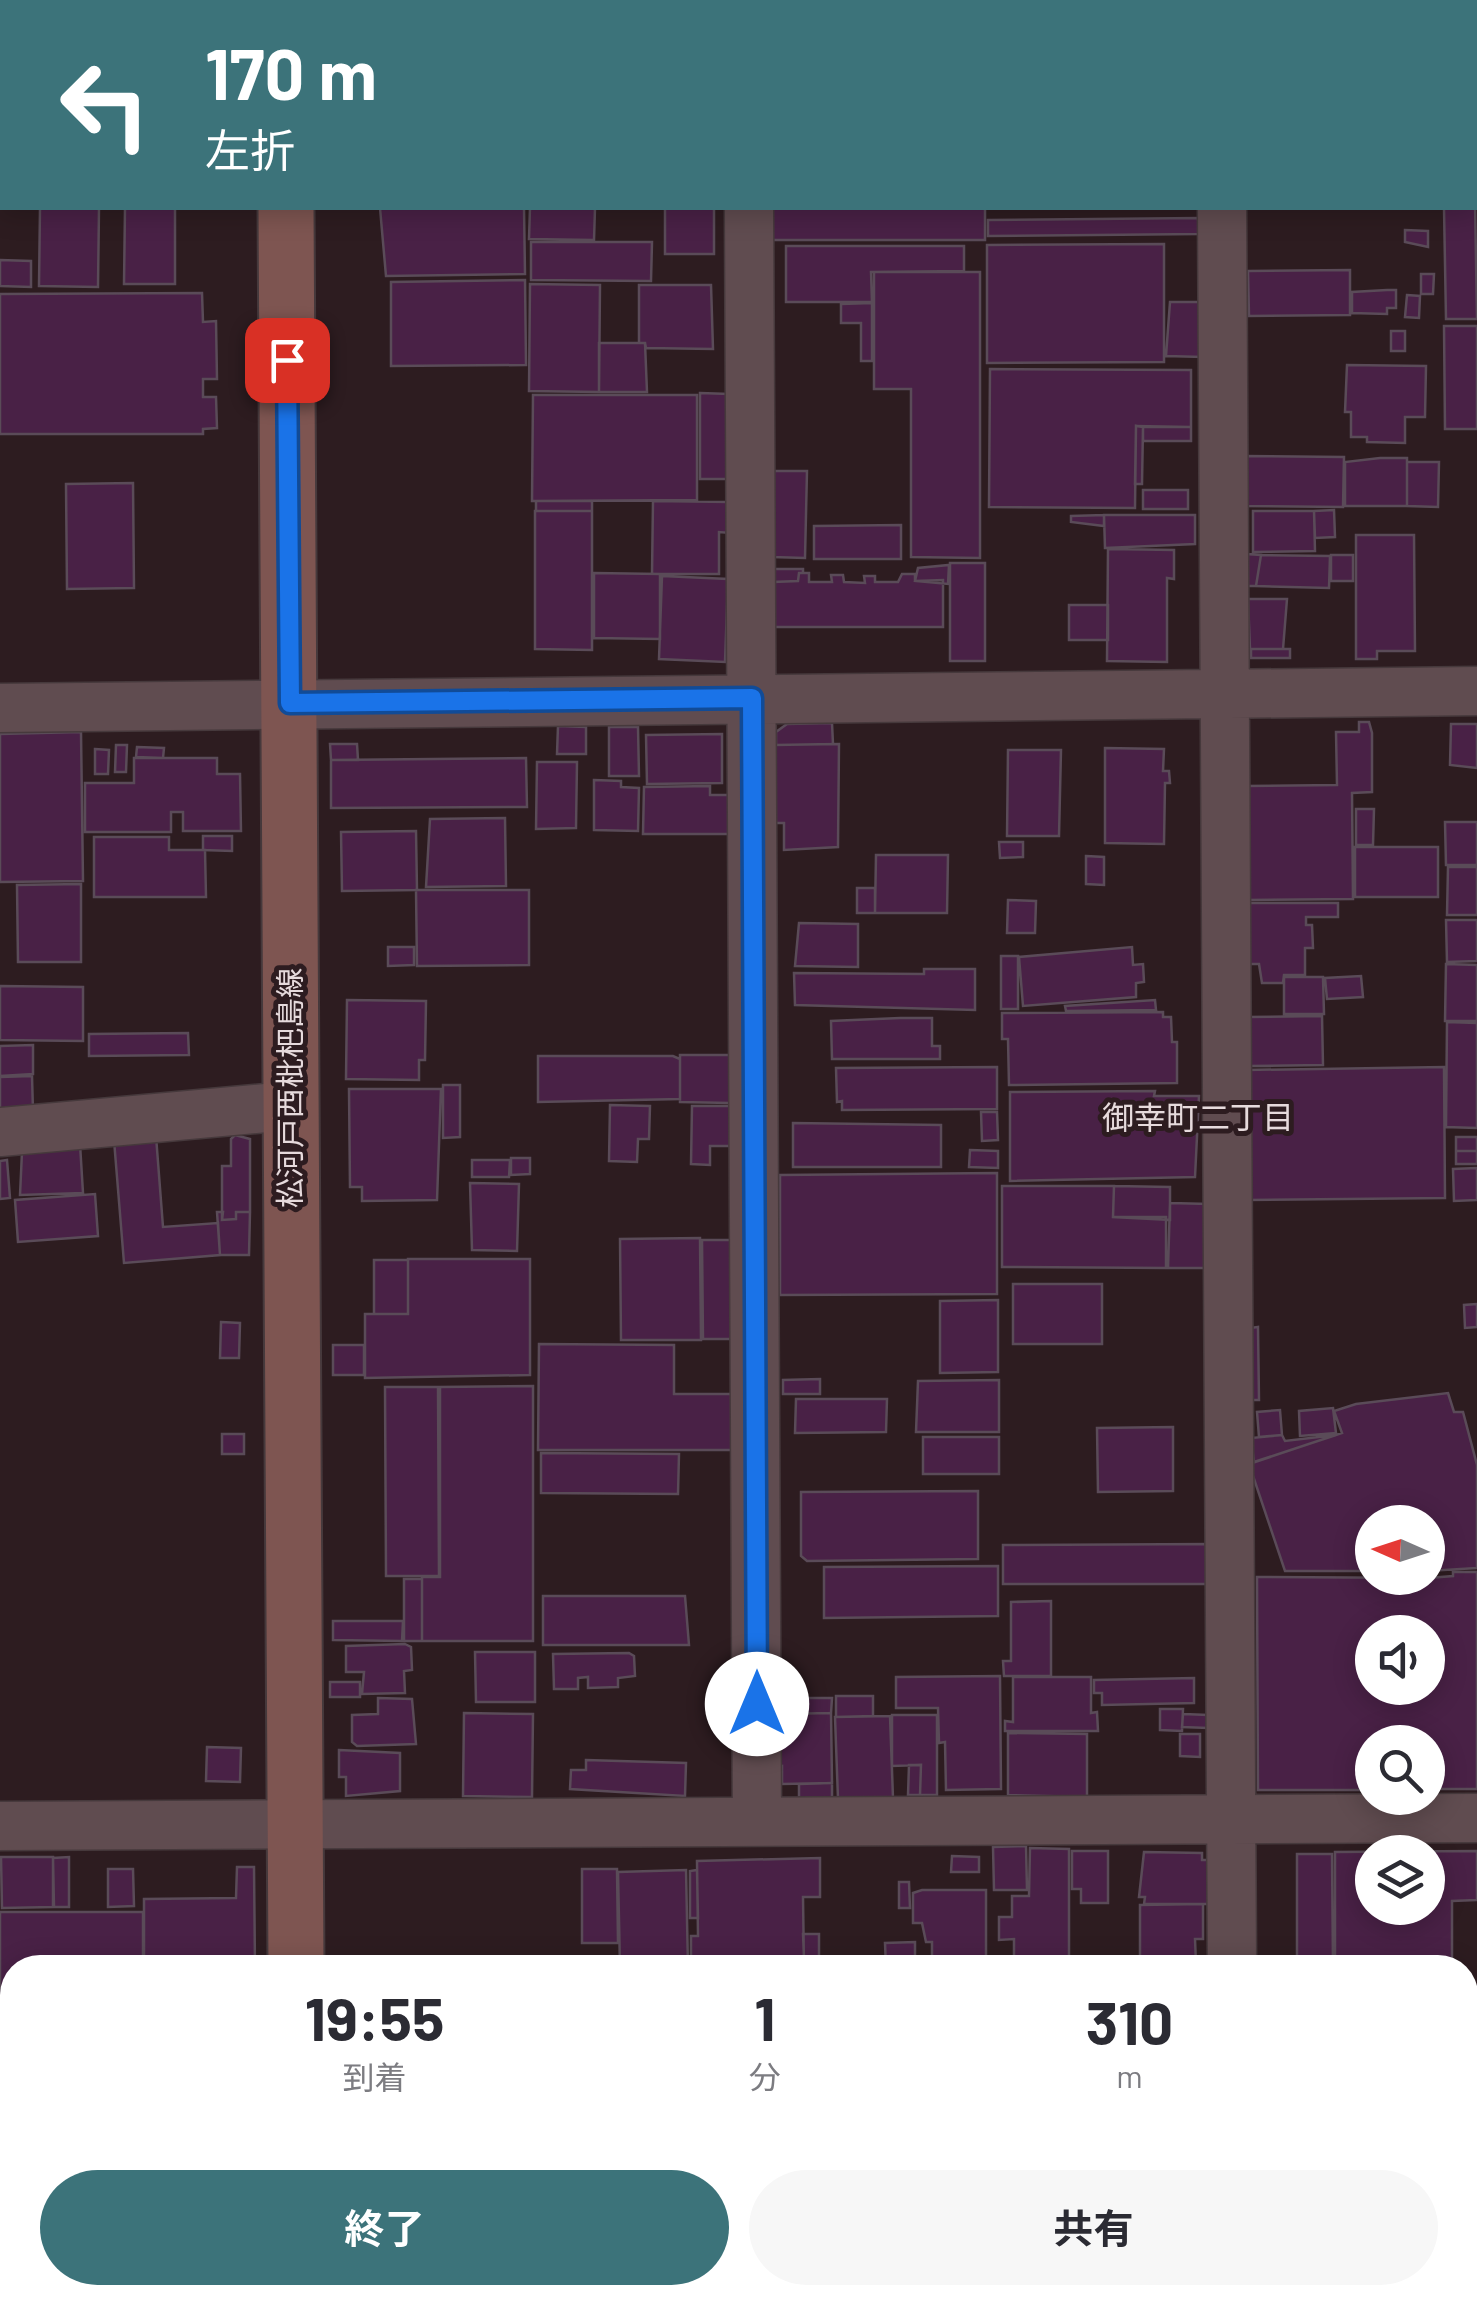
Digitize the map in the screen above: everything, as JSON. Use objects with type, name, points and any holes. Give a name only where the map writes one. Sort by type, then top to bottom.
[{"type":"main road","name":"松河戸西枇杷島線","points":[[286,210],[288,1106],[296,1955]]},
{"type":"street","points":[[749,210],[757,1821]]},
{"type":"street","points":[[1222,210],[1232,1955]]},
{"type":"street","points":[[0,708],[1477,690]]},
{"type":"street","points":[[0,1132],[288,1106]]},
{"type":"street","points":[[0,1826],[1477,1818]]},
{"type":"building","points":[[40,210],[99,210],[98,287],[39,286]]},
{"type":"building","points":[[125,210],[175,210],[175,284],[124,284]]},
{"type":"building","points":[[380,210],[524,210],[525,274],[386,276]]},
{"type":"building","points":[[530,210],[595,210],[594,240],[529,239]]},
{"type":"building","points":[[665,210],[714,210],[714,254],[665,254]]},
{"type":"building","points":[[771,210],[985,210],[985,240],[770,240]]},
{"type":"building","points":[[1444,210],[1475,210],[1477,319],[1446,319]]},
{"type":"building","points":[[1198,218],[1199,234],[988,236],[988,220]]},
{"type":"building","points":[[1405,230],[1428,231],[1428,247],[1405,242]]},
{"type":"building","points":[[531,242],[652,242],[651,281],[531,280]]},
{"type":"building","points":[[1164,244],[1164,362],[987,363],[987,245]]},
{"type":"building","points":[[786,246],[964,246],[964,271],[871,272],[872,302],[786,302]]},
{"type":"building","points":[[0,260],[31,261],[31,287],[0,286]]},
{"type":"building","points":[[1350,270],[1350,315],[1249,316],[1248,271]]},
{"type":"building","points":[[874,272],[980,272],[980,558],[911,557],[911,389],[874,389]]},
{"type":"building","points":[[1421,274],[1434,274],[1433,294],[1421,294]]},
{"type":"building","points":[[525,280],[526,365],[391,366],[391,282]]},
{"type":"building","points":[[530,284],[600,285],[599,392],[529,391]]},
{"type":"building","points":[[639,285],[711,285],[713,349],[646,348],[645,343],[639,343]]},
{"type":"building","points":[[1396,290],[1396,308],[1387,308],[1387,314],[1352,313],[1352,292]]},
{"type":"building","points":[[202,293],[203,322],[216,321],[217,379],[203,379],[203,397],[216,397],[217,428],[203,429],[203,434],[0,434],[0,294]]},
{"type":"building","points":[[1407,295],[1420,296],[1419,318],[1405,317]]},
{"type":"building","points":[[1170,302],[1203,302],[1203,357],[1166,356]]},
{"type":"building","points":[[872,303],[872,361],[861,361],[861,323],[841,323],[841,304]]},
{"type":"building","points":[[1444,326],[1477,326],[1477,429],[1445,429]]},
{"type":"building","points":[[1391,331],[1405,331],[1405,351],[1391,351]]},
{"type":"building","points":[[599,343],[645,343],[647,392],[599,392]]},
{"type":"building","points":[[1347,365],[1426,366],[1425,417],[1405,417],[1405,443],[1367,442],[1367,437],[1351,437],[1351,412],[1345,412]]},
{"type":"building","points":[[990,369],[1191,370],[1191,427],[1136,426],[1135,508],[989,507]]},
{"type":"building","points":[[700,393],[729,394],[730,479],[700,479]]},
{"type":"building","points":[[533,395],[697,395],[697,500],[532,501]]},
{"type":"building","points":[[1136,426],[1143,427],[1142,484],[1135,484]]},
{"type":"building","points":[[1143,427],[1191,427],[1191,441],[1143,441]]},
{"type":"building","points":[[1244,456],[1344,457],[1343,507],[1244,506]]},
{"type":"building","points":[[1407,458],[1407,506],[1345,506],[1345,462]]},
{"type":"building","points":[[1407,462],[1439,462],[1438,507],[1407,506]]},
{"type":"building","points":[[773,471],[807,471],[805,558],[772,557]]},
{"type":"building","points":[[133,483],[134,588],[67,589],[66,484]]},
{"type":"building","points":[[1143,490],[1188,490],[1188,509],[1143,509]]},
{"type":"building","points":[[536,501],[592,501],[592,511],[536,511]]},
{"type":"building","points":[[653,501],[730,502],[730,533],[719,532],[719,574],[652,574]]},
{"type":"building","points":[[1334,510],[1335,537],[1315,538],[1314,511]]},
{"type":"building","points":[[535,511],[592,511],[592,650],[535,649]]},
{"type":"building","points":[[1253,511],[1314,511],[1315,551],[1253,552]]},
{"type":"building","points":[[1104,515],[1195,515],[1195,544],[1105,548]]},
{"type":"building","points":[[1104,515],[1104,526],[1071,522],[1071,516]]},
{"type":"building","points":[[901,525],[901,559],[814,559],[814,526]]},
{"type":"building","points":[[1356,535],[1414,535],[1415,651],[1377,651],[1377,659],[1356,659]]},
{"type":"building","points":[[1108,549],[1174,550],[1174,579],[1167,578],[1167,662],[1107,661]]},
{"type":"building","points":[[1246,554],[1261,555],[1256,586],[1245,586]]},
{"type":"building","points":[[1261,555],[1330,556],[1329,588],[1256,586]]},
{"type":"building","points":[[1331,555],[1353,555],[1353,581],[1331,581]]},
{"type":"building","points":[[950,563],[985,563],[985,661],[950,661]]},
{"type":"building","points":[[949,565],[948,584],[915,581],[918,568]]},
{"type":"building","points":[[773,569],[803,569],[803,573],[799,573],[798,581],[773,582]]},
{"type":"building","points":[[594,573],[660,574],[660,639],[594,638]]},
{"type":"building","points":[[799,573],[809,573],[809,582],[832,582],[831,575],[843,575],[844,582],[865,583],[864,576],[875,576],[875,582],[898,582],[902,574],[915,574],[915,581],[943,580],[943,627],[773,627],[773,582],[798,581]]},
{"type":"building","points":[[662,576],[728,579],[725,662],[659,659]]},
{"type":"building","points":[[1248,599],[1287,599],[1283,649],[1250,649]]},
{"type":"building","points":[[1069,605],[1108,605],[1108,640],[1069,640]]},
{"type":"building","points":[[1251,649],[1290,649],[1290,658],[1251,658]]},
{"type":"building","points":[[1359,722],[1369,722],[1372,733],[1372,792],[1352,793],[1353,899],[1246,900],[1245,786],[1337,785],[1336,732],[1359,732]]},
{"type":"building","points":[[832,723],[833,744],[776,745],[776,732],[787,724]]},
{"type":"building","points":[[1451,724],[1477,724],[1477,768],[1450,765]]},
{"type":"building","points":[[558,726],[586,727],[586,754],[557,754]]},
{"type":"building","points":[[609,727],[638,727],[639,776],[609,776]]},
{"type":"building","points":[[81,732],[83,881],[0,882],[0,734]]},
{"type":"building","points":[[722,734],[722,783],[647,784],[646,735]]},
{"type":"building","points":[[330,744],[357,744],[358,760],[331,760]]},
{"type":"building","points":[[839,744],[838,847],[784,850],[784,823],[775,823],[772,745]]},
{"type":"building","points":[[116,745],[127,745],[126,772],[115,772]]},
{"type":"building","points":[[137,747],[164,748],[163,758],[136,757]]},
{"type":"building","points":[[1105,748],[1164,749],[1163,771],[1169,771],[1170,783],[1165,783],[1164,844],[1105,843]]},
{"type":"building","points":[[95,749],[109,750],[108,774],[95,774]]},
{"type":"building","points":[[1008,750],[1061,750],[1059,836],[1007,836]]},
{"type":"building","points":[[134,758],[217,758],[217,774],[240,774],[241,831],[183,831],[183,812],[171,812],[171,832],[85,832],[85,783],[134,783]]},
{"type":"building","points":[[526,758],[527,807],[331,808],[331,760]]},
{"type":"building","points":[[537,762],[577,762],[576,828],[536,829]]},
{"type":"building","points":[[594,780],[621,781],[621,787],[639,788],[638,831],[594,830]]},
{"type":"building","points":[[710,786],[710,795],[731,795],[731,834],[643,834],[644,787]]},
{"type":"building","points":[[1356,809],[1374,809],[1373,845],[1356,845]]},
{"type":"building","points":[[505,818],[506,886],[426,887],[430,819]]},
{"type":"building","points":[[1445,822],[1477,822],[1477,865],[1446,865]]},
{"type":"building","points":[[416,831],[417,890],[342,891],[341,832]]},
{"type":"building","points":[[203,836],[232,836],[232,851],[203,850]]},
{"type":"building","points":[[94,837],[169,837],[169,850],[205,850],[206,897],[94,897]]},
{"type":"building","points":[[999,842],[1023,842],[1023,857],[1000,858]]},
{"type":"building","points":[[1355,847],[1438,847],[1438,897],[1355,897]]},
{"type":"building","points":[[876,855],[948,855],[947,913],[875,913]]},
{"type":"building","points":[[1086,856],[1104,857],[1104,885],[1086,884]]},
{"type":"building","points":[[1448,867],[1477,867],[1477,915],[1447,915]]},
{"type":"building","points":[[81,884],[81,962],[18,962],[17,885]]},
{"type":"building","points":[[857,888],[875,888],[875,913],[857,913]]},
{"type":"building","points":[[416,890],[529,890],[529,965],[417,966]]},
{"type":"building","points":[[1008,900],[1036,901],[1035,933],[1007,933]]},
{"type":"building","points":[[1246,903],[1338,903],[1338,917],[1306,917],[1306,925],[1312,925],[1313,948],[1305,948],[1305,975],[1284,975],[1283,983],[1262,983],[1259,964],[1246,964]]},
{"type":"building","points":[[1446,920],[1477,920],[1477,961],[1447,962]]},
{"type":"building","points":[[799,923],[858,924],[858,967],[795,966]]},
{"type":"building","points":[[388,947],[414,947],[414,965],[388,966]]},
{"type":"building","points":[[1132,947],[1133,965],[1143,964],[1144,982],[1136,983],[1136,997],[1023,1006],[1019,957]]},
{"type":"building","points":[[1001,956],[1018,956],[1018,1009],[1001,1009]]},
{"type":"building","points":[[1446,964],[1477,965],[1477,1021],[1445,1021]]},
{"type":"building","points":[[924,969],[975,969],[975,1010],[795,1005],[794,973],[924,974]]},
{"type":"building","points":[[1361,976],[1363,997],[1327,999],[1325,978]]},
{"type":"building","points":[[1284,977],[1323,977],[1324,1014],[1284,1014]]},
{"type":"building","points":[[0,986],[83,987],[83,1041],[0,1040]]},
{"type":"building","points":[[347,1000],[426,1001],[425,1060],[419,1060],[419,1080],[346,1079]]},
{"type":"building","points":[[1155,1000],[1156,1010],[1066,1011],[1065,1006]]},
{"type":"building","points":[[1163,1012],[1163,1017],[1171,1017],[1172,1042],[1177,1042],[1177,1083],[1009,1085],[1008,1039],[1002,1039],[1002,1013]]},
{"type":"building","points":[[1322,1016],[1323,1065],[1247,1066],[1247,1017]]},
{"type":"building","points":[[932,1018],[932,1046],[940,1046],[940,1059],[832,1059],[831,1021]]},
{"type":"building","points":[[1447,1022],[1477,1023],[1477,1128],[1446,1127]]},
{"type":"building","points":[[188,1033],[189,1055],[89,1056],[89,1034]]},
{"type":"building","points":[[33,1045],[33,1074],[0,1076],[0,1046]]},
{"type":"building","points":[[680,1055],[730,1055],[730,1103],[680,1102]]},
{"type":"building","points":[[538,1056],[673,1056],[680,1059],[680,1099],[538,1102]]},
{"type":"building","points":[[997,1067],[997,1109],[842,1110],[842,1101],[837,1102],[836,1068]]},
{"type":"building","points":[[1444,1067],[1445,1198],[1247,1200],[1246,1070]]},
{"type":"building","points":[[32,1076],[33,1111],[0,1112],[0,1077]]},
{"type":"building","points":[[443,1085],[460,1085],[460,1137],[443,1138]]},
{"type":"building","points":[[349,1089],[441,1089],[437,1200],[362,1201],[362,1187],[350,1187]]},
{"type":"building","points":[[1155,1091],[1154,1096],[1199,1096],[1195,1177],[1010,1181],[1010,1092]]},
{"type":"building","points":[[610,1105],[650,1106],[649,1139],[638,1139],[637,1162],[609,1161]]},
{"type":"building","points":[[692,1106],[730,1106],[730,1146],[710,1146],[710,1165],[691,1164]]},
{"type":"building","points":[[981,1112],[997,1112],[998,1140],[982,1141]]},
{"type":"building","points":[[793,1123],[941,1125],[941,1167],[793,1167]]},
{"type":"building","points":[[235,1135],[250,1139],[250,1212],[236,1212],[236,1219],[222,1220],[222,1166],[231,1166],[231,1139]]},
{"type":"building","points":[[156,1136],[163,1227],[218,1223],[220,1255],[124,1263],[114,1140]]},
{"type":"building","points":[[1456,1137],[1477,1137],[1477,1151],[1456,1151]]},
{"type":"building","points":[[80,1144],[83,1193],[20,1195],[22,1152]]},
{"type":"building","points":[[970,1150],[998,1151],[998,1168],[969,1167]]},
{"type":"building","points":[[1456,1151],[1477,1151],[1477,1164],[1456,1164]]},
{"type":"building","points":[[511,1158],[530,1158],[530,1174],[511,1175]]},
{"type":"building","points":[[7,1160],[10,1198],[0,1199],[0,1161]]},
{"type":"building","points":[[472,1160],[510,1160],[509,1177],[472,1177]]},
{"type":"building","points":[[1477,1168],[1477,1200],[1454,1201],[1453,1169]]},
{"type":"building","points":[[997,1173],[997,1294],[780,1295],[780,1175]]},
{"type":"building","points":[[470,1183],[519,1184],[517,1251],[472,1250]]},
{"type":"building","points":[[1002,1186],[1114,1186],[1113,1217],[1166,1217],[1166,1268],[1002,1267]]},
{"type":"building","points":[[1114,1186],[1170,1187],[1170,1220],[1113,1217]]},
{"type":"building","points":[[95,1194],[98,1236],[18,1242],[15,1200]]},
{"type":"building","points":[[1170,1203],[1209,1204],[1209,1268],[1168,1268]]},
{"type":"building","points":[[217,1212],[223,1212],[222,1220],[236,1219],[236,1212],[250,1212],[249,1255],[220,1255]]},
{"type":"building","points":[[700,1238],[701,1340],[621,1340],[620,1239]]},
{"type":"building","points":[[702,1240],[733,1240],[734,1339],[703,1339]]},
{"type":"building","points":[[408,1259],[530,1259],[530,1375],[365,1378],[365,1314],[408,1314]]},
{"type":"building","points":[[374,1260],[408,1260],[408,1314],[374,1314]]},
{"type":"building","points":[[1013,1284],[1102,1284],[1102,1344],[1013,1344]]},
{"type":"building","points":[[998,1300],[998,1372],[940,1373],[940,1301]]},
{"type":"building","points":[[1477,1304],[1477,1327],[1465,1328],[1464,1305]]},
{"type":"building","points":[[221,1322],[240,1323],[239,1358],[220,1358]]},
{"type":"building","points":[[1258,1327],[1259,1400],[1250,1400],[1250,1328]]},
{"type":"building","points":[[539,1344],[674,1345],[674,1394],[733,1394],[732,1450],[538,1450]]},
{"type":"building","points":[[333,1345],[364,1345],[364,1375],[333,1375]]},
{"type":"building","points":[[820,1379],[820,1394],[783,1394],[783,1380]]},
{"type":"building","points":[[999,1380],[999,1432],[916,1432],[918,1381]]},
{"type":"building","points":[[533,1386],[533,1641],[422,1641],[422,1577],[440,1577],[440,1387]]},
{"type":"building","points":[[385,1387],[438,1387],[439,1576],[386,1576]]},
{"type":"building","points":[[1448,1393],[1454,1412],[1463,1412],[1477,1465],[1477,1568],[1445,1570],[1445,1505],[1355,1505],[1355,1571],[1285,1571],[1249,1464],[1342,1433],[1334,1411],[1356,1404]]},
{"type":"building","points":[[796,1399],[887,1399],[886,1432],[795,1433]]},
{"type":"building","points":[[1333,1408],[1336,1433],[1300,1436],[1299,1411]]},
{"type":"building","points":[[1280,1410],[1282,1435],[1259,1437],[1257,1412]]},
{"type":"building","points":[[1173,1427],[1173,1491],[1098,1492],[1097,1428]]},
{"type":"building","points":[[222,1434],[244,1434],[244,1454],[222,1454]]},
{"type":"building","points":[[1282,1435],[1285,1441],[1336,1435],[1254,1462],[1251,1438]]},
{"type":"building","points":[[923,1437],[999,1437],[999,1474],[923,1474]]},
{"type":"building","points":[[541,1453],[679,1454],[678,1494],[541,1493]]},
{"type":"building","points":[[978,1491],[978,1559],[807,1561],[801,1556],[801,1492]]},
{"type":"building","points":[[1211,1544],[1211,1584],[1003,1584],[1003,1545]]},
{"type":"building","points":[[998,1566],[998,1616],[824,1618],[824,1567]]},
{"type":"building","points":[[1453,1572],[1477,1572],[1477,1789],[1445,1789],[1445,1725],[1355,1725],[1355,1790],[1258,1790],[1257,1577],[1355,1578],[1355,1595],[1445,1595],[1445,1577],[1453,1576]]},
{"type":"building","points":[[404,1579],[422,1579],[422,1641],[404,1641]]},
{"type":"building","points":[[543,1596],[685,1596],[689,1645],[543,1645]]},
{"type":"building","points":[[1051,1601],[1051,1676],[1004,1676],[1003,1661],[1011,1661],[1011,1602]]},
{"type":"building","points":[[333,1621],[403,1621],[402,1641],[333,1640]]},
{"type":"building","points":[[346,1646],[411,1647],[412,1670],[404,1671],[405,1693],[362,1694],[364,1672],[346,1672]]},
{"type":"building","points":[[475,1652],[535,1652],[535,1702],[476,1702]]},
{"type":"building","points":[[553,1654],[634,1656],[635,1676],[618,1678],[618,1687],[588,1688],[588,1677],[578,1678],[578,1689],[554,1689]]},
{"type":"building","points":[[1000,1676],[1001,1789],[946,1790],[945,1742],[939,1743],[938,1708],[896,1708],[896,1677]]},
{"type":"building","points":[[1013,1677],[1091,1677],[1091,1713],[1097,1712],[1098,1731],[1005,1731],[1005,1721],[1013,1722]]},
{"type":"building","points":[[1194,1678],[1194,1703],[1102,1705],[1102,1693],[1094,1693],[1094,1680]]},
{"type":"building","points":[[330,1682],[360,1682],[360,1697],[330,1697]]},
{"type":"building","points":[[836,1696],[873,1696],[873,1716],[836,1717]]},
{"type":"building","points":[[378,1698],[412,1699],[416,1744],[357,1746],[352,1742],[352,1715],[378,1714]]},
{"type":"building","points":[[779,1698],[832,1698],[831,1713],[778,1714]]},
{"type":"building","points":[[1160,1709],[1183,1709],[1182,1731],[1160,1730]]},
{"type":"building","points":[[464,1713],[533,1714],[532,1797],[463,1796]]},
{"type":"building","points":[[831,1713],[832,1783],[782,1784],[782,1766],[776,1767],[776,1714]]},
{"type":"building","points":[[1183,1714],[1208,1715],[1208,1728],[1182,1727]]},
{"type":"building","points":[[892,1715],[937,1715],[937,1795],[920,1795],[921,1765],[892,1766]]},
{"type":"building","points":[[890,1716],[893,1798],[838,1799],[835,1717]]},
{"type":"building","points":[[1008,1733],[1087,1734],[1087,1797],[1008,1795]]},
{"type":"building","points":[[1180,1734],[1200,1734],[1200,1757],[1180,1756]]},
{"type":"building","points":[[207,1747],[241,1748],[240,1782],[206,1781]]},
{"type":"building","points":[[339,1750],[400,1753],[400,1791],[346,1796],[346,1777],[339,1777]]},
{"type":"building","points":[[586,1760],[686,1763],[685,1796],[570,1789],[571,1770],[586,1770]]},
{"type":"building","points":[[909,1765],[921,1765],[920,1795],[908,1795]]},
{"type":"building","points":[[832,1783],[832,1798],[799,1799],[799,1784]]},
{"type":"building","points":[[1026,1846],[1027,1890],[994,1890],[993,1847]]},
{"type":"building","points":[[1030,1848],[1069,1849],[1069,1955],[1014,1955],[1014,1939],[999,1940],[999,1917],[1012,1917],[1012,1896],[1029,1896]]},
{"type":"building","points":[[1072,1851],[1108,1851],[1108,1903],[1081,1903],[1081,1889],[1072,1889]]},
{"type":"building","points":[[1445,1851],[1477,1851],[1477,1900],[1452,1901],[1452,1955],[1335,1955],[1335,1852],[1355,1852],[1355,1925],[1445,1925]]},
{"type":"building","points":[[1144,1852],[1202,1853],[1202,1860],[1214,1860],[1213,1904],[1144,1904],[1145,1897],[1139,1897]]},
{"type":"building","points":[[1297,1854],[1332,1854],[1333,1955],[1297,1955]]},
{"type":"building","points":[[952,1856],[979,1857],[979,1872],[951,1872]]},
{"type":"building","points":[[1,1857],[53,1857],[53,1907],[2,1908]]},
{"type":"building","points":[[69,1857],[69,1907],[54,1907],[53,1858]]},
{"type":"building","points":[[820,1858],[820,1897],[803,1897],[804,1955],[691,1955],[691,1936],[698,1936],[697,1861]]},
{"type":"building","points":[[237,1867],[254,1867],[255,1955],[144,1955],[144,1899],[236,1898]]},
{"type":"building","points":[[108,1869],[133,1869],[134,1906],[108,1907]]},
{"type":"building","points":[[582,1869],[617,1869],[618,1943],[582,1943]]},
{"type":"building","points":[[686,1870],[688,1955],[620,1955],[618,1872]]},
{"type":"building","points":[[697,1870],[698,1918],[690,1918],[690,1871]]},
{"type":"building","points":[[899,1882],[909,1882],[910,1908],[899,1908]]},
{"type":"building","points":[[986,1890],[986,1955],[932,1955],[932,1942],[926,1942],[922,1923],[913,1923],[913,1893]]},
{"type":"building","points":[[1203,1904],[1203,1939],[1195,1939],[1196,1955],[1140,1955],[1140,1905]]},
{"type":"building","points":[[0,1912],[143,1912],[143,1955],[0,1955]]},
{"type":"building","points":[[803,1934],[819,1934],[819,1955],[804,1955]]},
{"type":"building","points":[[915,1942],[915,1955],[885,1955],[885,1943]]},
{"type":"district","name":"御幸町二丁目","points":[[1198,1116]]},
{"type":"route","points":[[287,360],[290,703],[752,698],[757,1704]]}]
